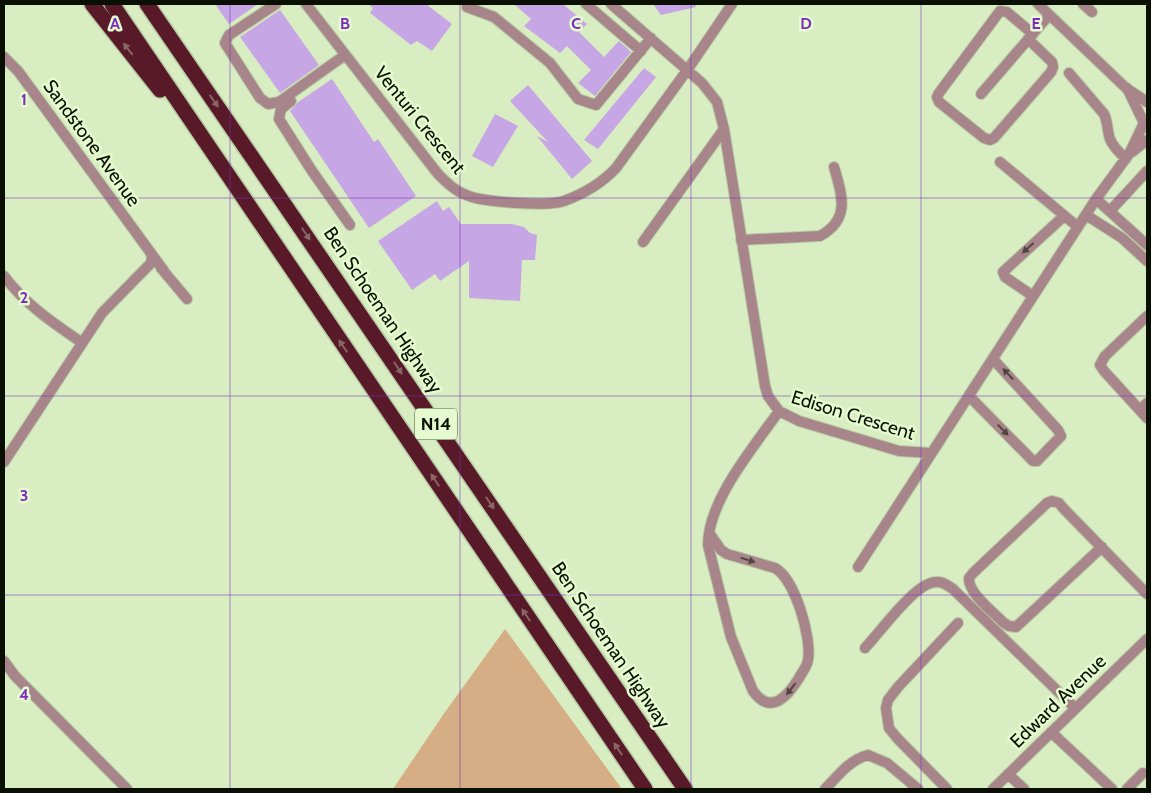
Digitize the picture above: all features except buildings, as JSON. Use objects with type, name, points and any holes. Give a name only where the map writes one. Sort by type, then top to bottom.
[{"type":"highway","points":[[92,4],[196,137],[282,256]]},
{"type":"highway","name":"N14","points":[[112,4],[645,789]]},
{"type":"highway","name":"Ben Schoeman Highway","points":[[148,4],[685,789]]},
{"type":"highway","points":[[155,4],[186,60]]},
{"type":"street","points":[[276,4],[229,35],[225,43],[260,98],[268,104],[279,102],[347,58]]},
{"type":"street","name":"Venturi Crescent","points":[[306,4],[446,182],[464,194],[479,199],[535,203],[564,201],[608,177],[688,69],[732,4]]},
{"type":"street","points":[[467,4],[467,7],[494,17],[550,63],[578,99],[596,105],[651,38]]},
{"type":"street","points":[[586,4],[641,51]]},
{"type":"street","name":"Edison Crescent","points":[[611,4],[688,69],[710,92],[716,102],[724,129],[768,396],[779,412],[799,421],[899,451],[931,453],[1096,199],[1128,156],[1145,123]]},
{"type":"street","points":[[1038,4],[1126,88],[1147,102]]},
{"type":"street","points":[[1083,4],[1092,12]]},
{"type":"street","points":[[1000,11],[1007,12],[1030,37],[1052,62],[1053,67],[1051,72],[994,138],[990,140],[984,138],[939,102],[937,97],[939,92],[1000,11]]},
{"type":"street","points":[[981,94],[1049,14]]},
{"type":"street","name":"Sandstone Avenue","points":[[4,57],[18,71],[150,252],[187,298]]},
{"type":"street","points":[[347,58],[281,109],[279,118],[312,171],[350,226]]},
{"type":"street","points":[[1069,73],[1104,114],[1110,138],[1116,149],[1128,156]]},
{"type":"street","points":[[1126,88],[1145,123]]},
{"type":"street","points":[[643,242],[724,129]]},
{"type":"street","name":"Edison Crescent","points":[[1128,156],[1147,140]]},
{"type":"street","points":[[1000,162],[1078,227]]},
{"type":"street","points":[[741,240],[820,236],[830,230],[839,218],[843,198],[834,167]]},
{"type":"street","points":[[1110,211],[1147,171]]},
{"type":"street","points":[[1096,199],[1147,245]]},
{"type":"street","points":[[1086,215],[1110,229],[1147,261]]},
{"type":"street","points":[[1033,296],[1005,277],[1003,274],[1004,270],[1064,216]]},
{"type":"street","points":[[4,462],[81,342],[110,303],[146,269],[153,259],[150,252]]},
{"type":"street","points":[[146,269],[151,266],[158,266],[164,270]]},
{"type":"street","points":[[4,276],[22,298],[81,342]]},
{"type":"street","points":[[1145,410],[1100,365],[1105,356],[1147,316]]},
{"type":"street","points":[[969,396],[1032,461],[1037,461],[1061,436],[1052,423],[993,359]]},
{"type":"street","points":[[710,534],[721,550],[727,554],[775,568],[780,571],[789,583],[805,625],[808,660],[797,681],[782,700],[772,703],[765,702],[759,699],[753,691],[732,637],[708,545],[713,515],[736,472],[779,412]]},
{"type":"street","points":[[858,567],[931,453]]},
{"type":"street","points":[[1102,547],[1016,627],[1004,623],[970,586],[970,578],[973,573],[1022,525],[1047,503],[1052,501],[1058,504],[1102,547],[1147,594]]},
{"type":"street","points":[[865,648],[918,591],[932,583],[942,582],[953,589],[1075,708]]},
{"type":"street","points":[[948,789],[896,738],[889,728],[886,708],[888,700],[898,687],[958,623]]},
{"type":"street","name":"Edward Avenue","points":[[993,789],[1147,639]]},
{"type":"street","points":[[4,661],[15,676],[127,789]]},
{"type":"street","points":[[1051,732],[1112,789]]},
{"type":"street","points":[[826,789],[855,760],[868,756],[887,763],[918,789]]},
{"type":"street","points":[[1127,789],[1143,773]]},
{"type":"street","points":[[1008,774],[1024,789]]},
{"type":"shaded area","points":[[505,629],[622,789],[393,789],[445,712]]}]
